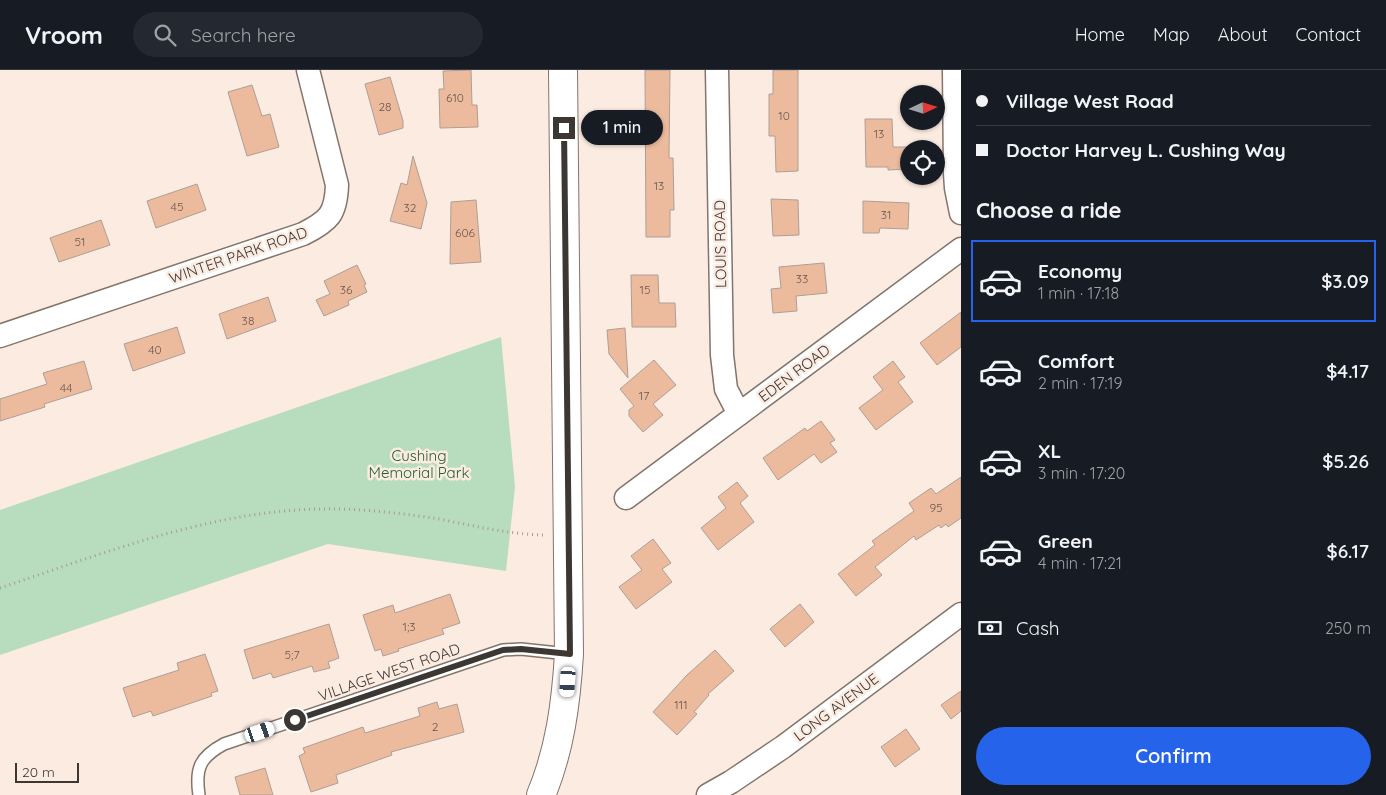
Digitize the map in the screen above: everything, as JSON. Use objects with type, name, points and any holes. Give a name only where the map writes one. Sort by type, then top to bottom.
[{"type":"street","name":"WINTER PARK ROAD","points":[[0,336],[304,234],[326,221],[333,211],[337,185],[308,70]]},
{"type":"street","points":[[542,795],[560,736],[567,696],[570,654],[563,70]]},
{"type":"street","name":"LOUIS ROAD","points":[[717,70],[722,355],[726,389],[739,414]]},
{"type":"street","points":[[954,70],[955,173],[961,213]]},
{"type":"street","name":"EDEN ROAD","points":[[626,498],[961,249]]},
{"type":"street","name":"LONG AVENUE","points":[[708,795],[751,769],[782,747],[961,614]]},
{"type":"lane","name":"VILLAGE WEST ROAD","points":[[200,795],[199,769],[203,759],[213,750],[224,744],[503,650],[521,649],[570,654]]},
{"type":"path","points":[[0,588],[148,538],[198,524],[298,508],[389,512],[510,532],[568,536]]},
{"type":"green space","name":"Cushing Memorial Park","points":[[501,337],[515,487],[506,571],[328,544],[0,655],[0,510]]},
{"type":"building","points":[[471,70],[472,105],[477,105],[478,127],[440,128],[439,89],[444,89],[443,71]]},
{"type":"building","points":[[645,70],[670,70],[669,158],[673,158],[674,210],[670,210],[670,237],[646,237]]},
{"type":"building","points":[[773,70],[798,70],[798,171],[776,172],[775,136],[769,136],[769,94],[773,94]]},
{"type":"building","points":[[390,77],[403,121],[403,128],[379,135],[365,84]]},
{"type":"building","points":[[252,85],[262,116],[270,114],[279,147],[247,156],[228,92]]},
{"type":"building","points":[[865,119],[892,119],[893,147],[900,147],[900,169],[888,170],[888,167],[866,167]]},
{"type":"building","points":[[413,156],[427,203],[421,229],[390,221],[401,183],[407,185]]},
{"type":"building","points":[[197,184],[206,210],[156,228],[147,201]]},
{"type":"building","points":[[771,199],[798,200],[799,235],[773,236]]},
{"type":"building","points":[[476,200],[481,262],[450,264],[451,202]]},
{"type":"building","points":[[863,201],[909,203],[908,229],[880,228],[879,233],[863,233]]},
{"type":"building","points":[[101,220],[110,245],[59,262],[50,238]]},
{"type":"building","points":[[824,263],[827,293],[796,296],[797,311],[773,313],[771,289],[781,288],[779,267]]},
{"type":"building","points":[[357,265],[366,284],[364,285],[367,292],[348,301],[349,305],[324,316],[316,300],[330,294],[324,281]]},
{"type":"building","points":[[631,275],[658,275],[659,303],[675,303],[676,327],[632,327]]},
{"type":"building","points":[[268,297],[276,321],[227,339],[219,314]]},
{"type":"building","points":[[961,312],[961,347],[937,365],[920,343]]},
{"type":"building","points":[[177,327],[185,353],[133,371],[124,344]]},
{"type":"building","points":[[625,328],[628,378],[609,354],[607,330]]},
{"type":"building","points":[[654,360],[676,385],[653,404],[663,415],[643,432],[629,416],[629,410],[634,406],[620,389]]},
{"type":"building","points":[[84,361],[92,389],[44,404],[45,407],[0,421],[0,399],[47,384],[43,373]]},
{"type":"building","points":[[893,361],[905,377],[898,382],[913,402],[876,430],[859,408],[883,390],[873,377]]},
{"type":"building","points":[[821,421],[835,440],[830,443],[837,452],[821,463],[814,454],[778,480],[763,458],[805,428],[807,431]]},
{"type":"building","points":[[961,477],[961,518],[948,527],[946,524],[941,528],[939,525],[916,540],[914,536],[875,567],[882,575],[856,596],[838,574],[875,545],[872,541],[914,511],[909,503],[931,488],[936,494]]},
{"type":"building","points":[[737,482],[748,496],[740,503],[754,522],[718,550],[701,528],[726,508],[718,497]]},
{"type":"building","points":[[653,539],[671,563],[662,569],[672,582],[636,609],[619,587],[642,570],[631,556]]},
{"type":"building","points":[[450,594],[460,623],[442,629],[444,634],[398,649],[399,651],[383,656],[381,649],[375,651],[363,615],[393,605],[395,613]]},
{"type":"building","points":[[800,604],[814,622],[785,647],[770,629]]},
{"type":"building","points":[[329,624],[339,658],[328,662],[330,668],[314,672],[312,666],[273,678],[271,673],[253,679],[244,650]]},
{"type":"building","points":[[715,650],[734,671],[708,694],[694,712],[697,714],[677,735],[653,712],[687,675]]},
{"type":"building","points":[[205,654],[218,691],[211,693],[212,696],[153,716],[151,711],[133,717],[123,688],[179,670],[177,663]]},
{"type":"building","points":[[961,691],[961,711],[951,719],[941,705]]},
{"type":"building","points":[[437,702],[439,709],[457,704],[464,732],[391,752],[392,755],[336,775],[338,783],[311,792],[299,756],[305,753],[303,748],[363,727],[365,733],[420,716],[418,708]]},
{"type":"building","points":[[906,729],[920,749],[895,767],[881,747]]},
{"type":"building","points":[[265,768],[273,795],[240,795],[235,777]]},
{"type":"route","points":[[295,720],[503,650],[521,649],[570,654],[564,128]]}]
